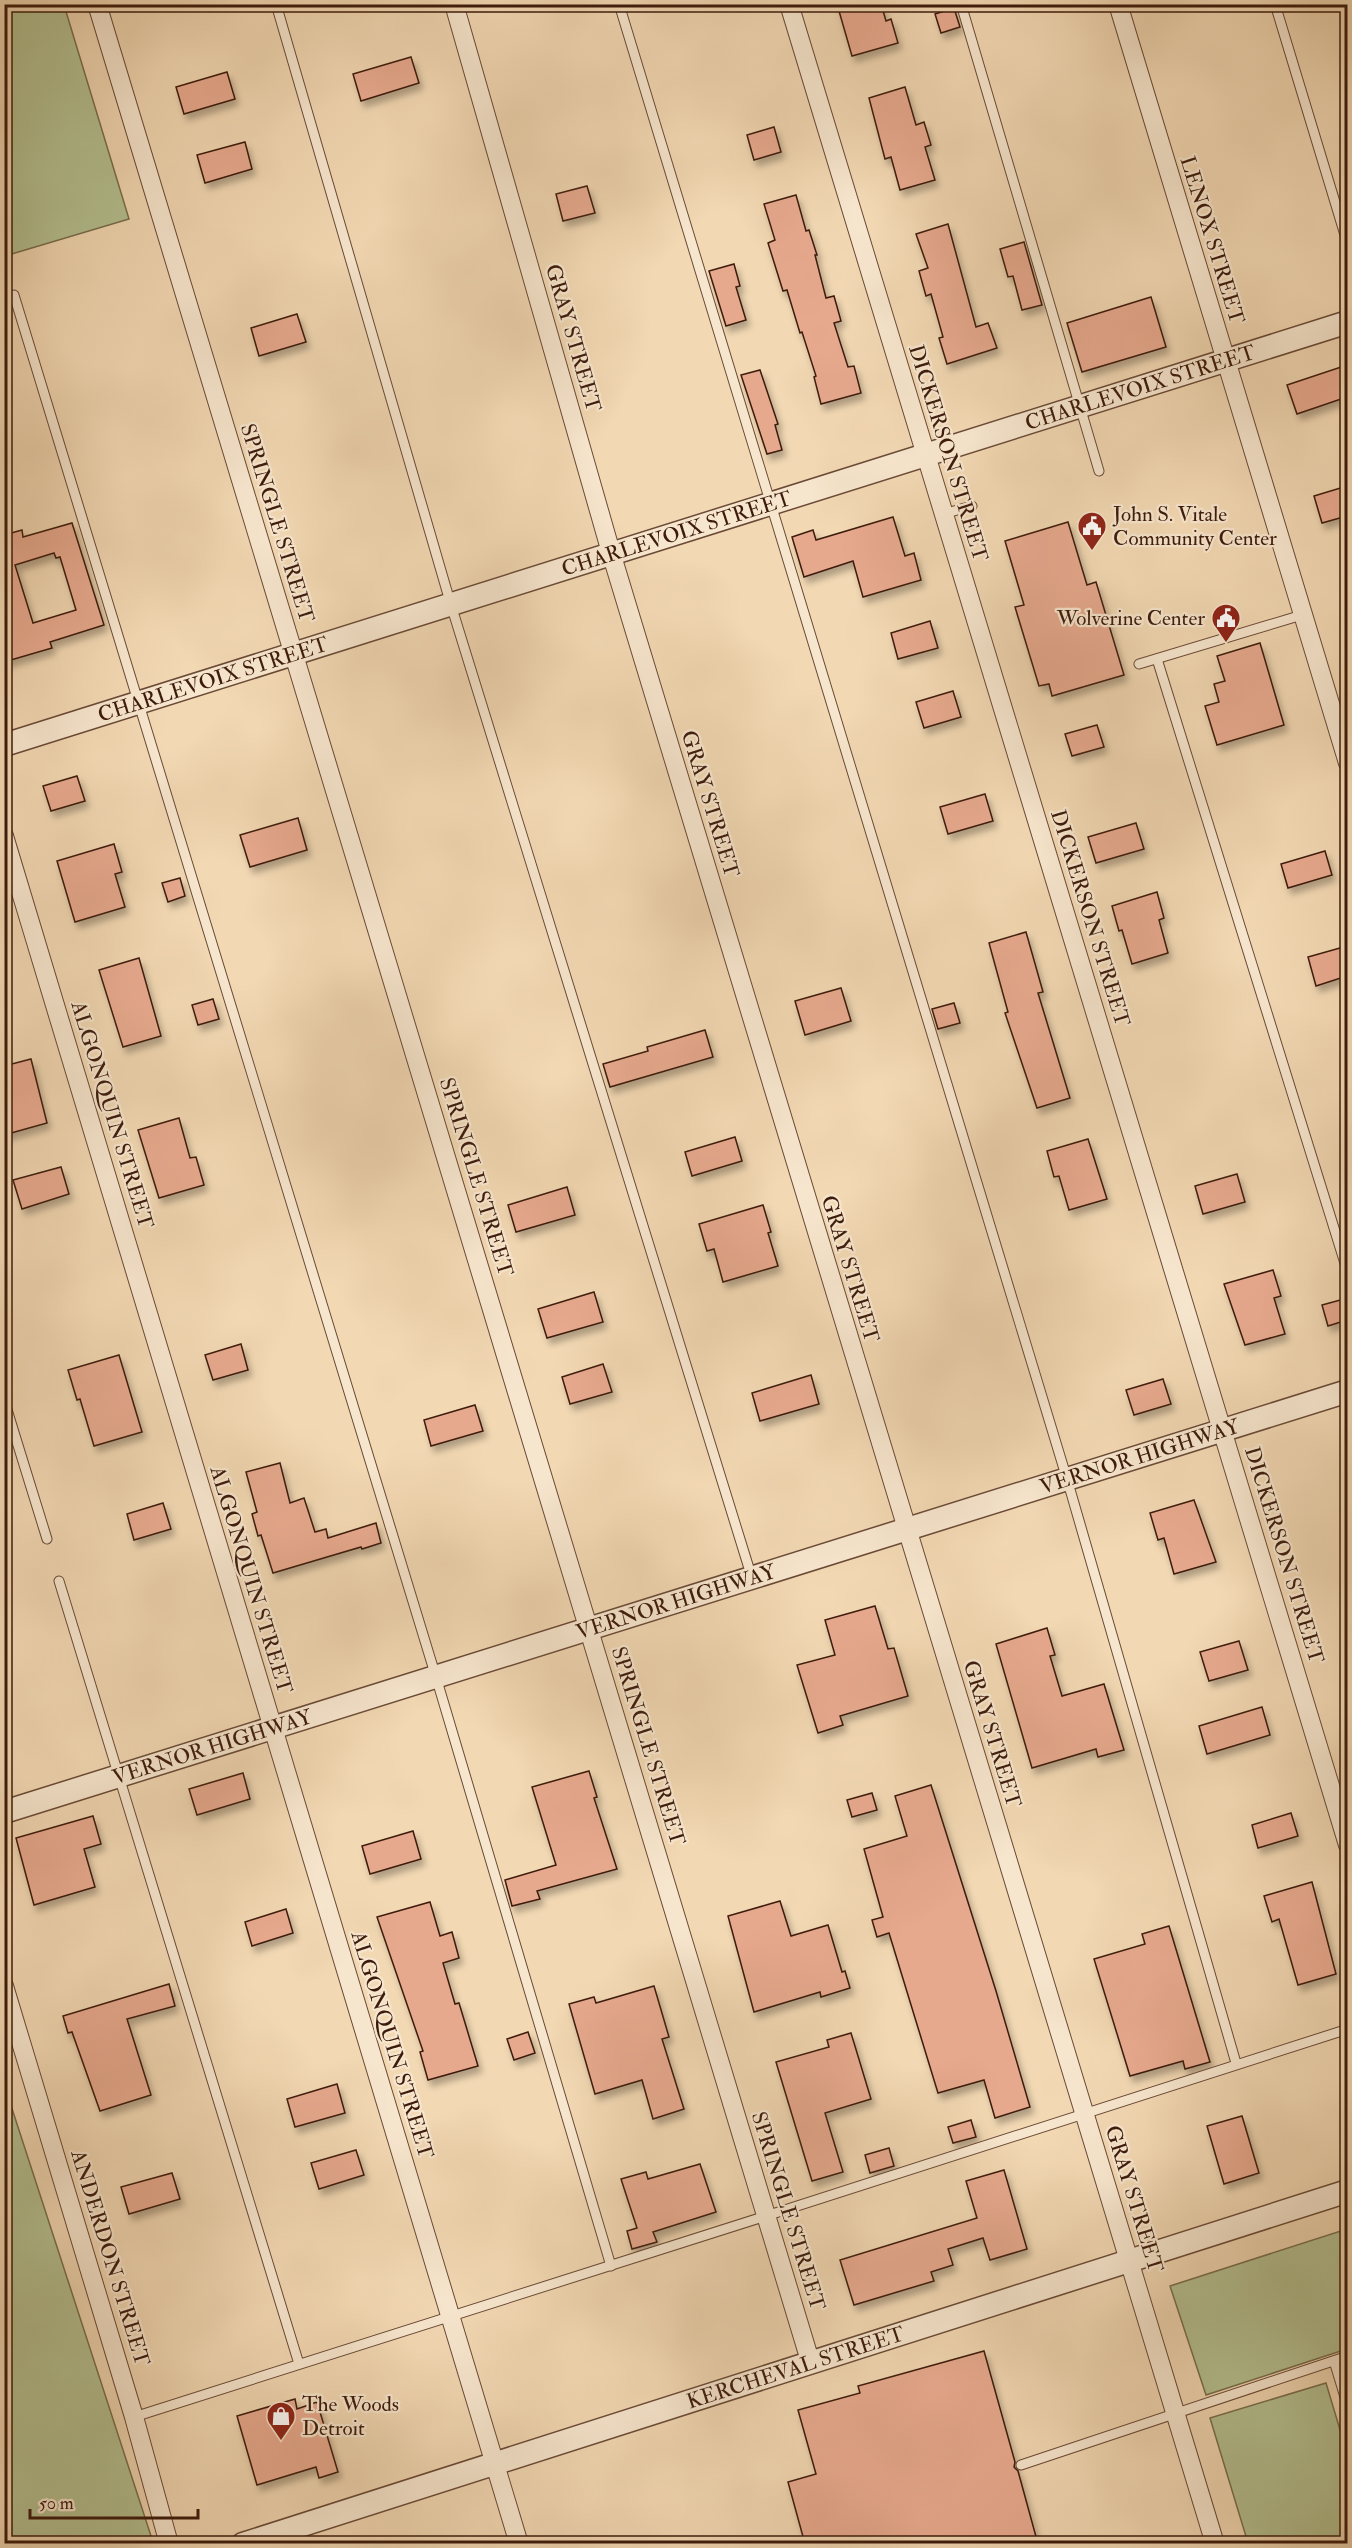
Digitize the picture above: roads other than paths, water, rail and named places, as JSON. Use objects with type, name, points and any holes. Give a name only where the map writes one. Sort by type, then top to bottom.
[{"type":"street","name":"SPRINGLE STREET","points":[[97,4],[811,2364]]},
{"type":"street","name":"GRAY STREET","points":[[454,4],[612,556],[905,1530],[1086,2114],[1215,2544]]},
{"type":"street","name":"DICKERSON STREET","points":[[789,4],[1223,1429],[1347,1845]]},
{"type":"street","name":"LENOX STREET","points":[[1118,4],[1347,763]]},
{"type":"street","name":"CHARLEVOIX STREET","points":[[4,745],[612,556],[1347,322]]},
{"type":"street","name":"ALGONQUIN STREET","points":[[4,836],[519,2544]]},
{"type":"street","name":"VERNOR HIGHWAY","points":[[4,1812],[1347,1391]]},
{"type":"street","name":"ANDERDON STREET","points":[[4,1986],[135,2416],[169,2544]]},
{"type":"street","name":"KERCHEVAL STREET","points":[[243,2544],[1347,2192]]},
{"type":"lane","points":[[276,4],[451,605],[752,1578]]},
{"type":"lane","points":[[619,4],[1067,1479],[1236,2063]]},
{"type":"lane","points":[[961,4],[1082,406],[1099,471]]},
{"type":"lane","points":[[1275,4],[1347,245]]},
{"type":"lane","points":[[14,295],[436,1677],[611,2266]]},
{"type":"lane","points":[[943,514],[972,506]]},
{"type":"lane","points":[[1138,664],[1229,632],[1302,615]]},
{"type":"lane","points":[[1157,659],[1347,1273]]},
{"type":"lane","points":[[4,1400],[47,1539]]},
{"type":"lane","points":[[59,1581],[299,2364]]},
{"type":"lane","points":[[135,2416],[611,2266],[1347,2029]]},
{"type":"lane","points":[[1020,2465],[1347,2356]]},
{"type":"lane","points":[[1334,2361],[1347,2407]]},
{"type":"place","name":"John S. Vitale Community Center","points":[[1092,552]]},
{"type":"place","name":"Wolverine Center","points":[[1226,644]]},
{"type":"place","name":"The Woods Detroit","points":[[281,2442]]}]
